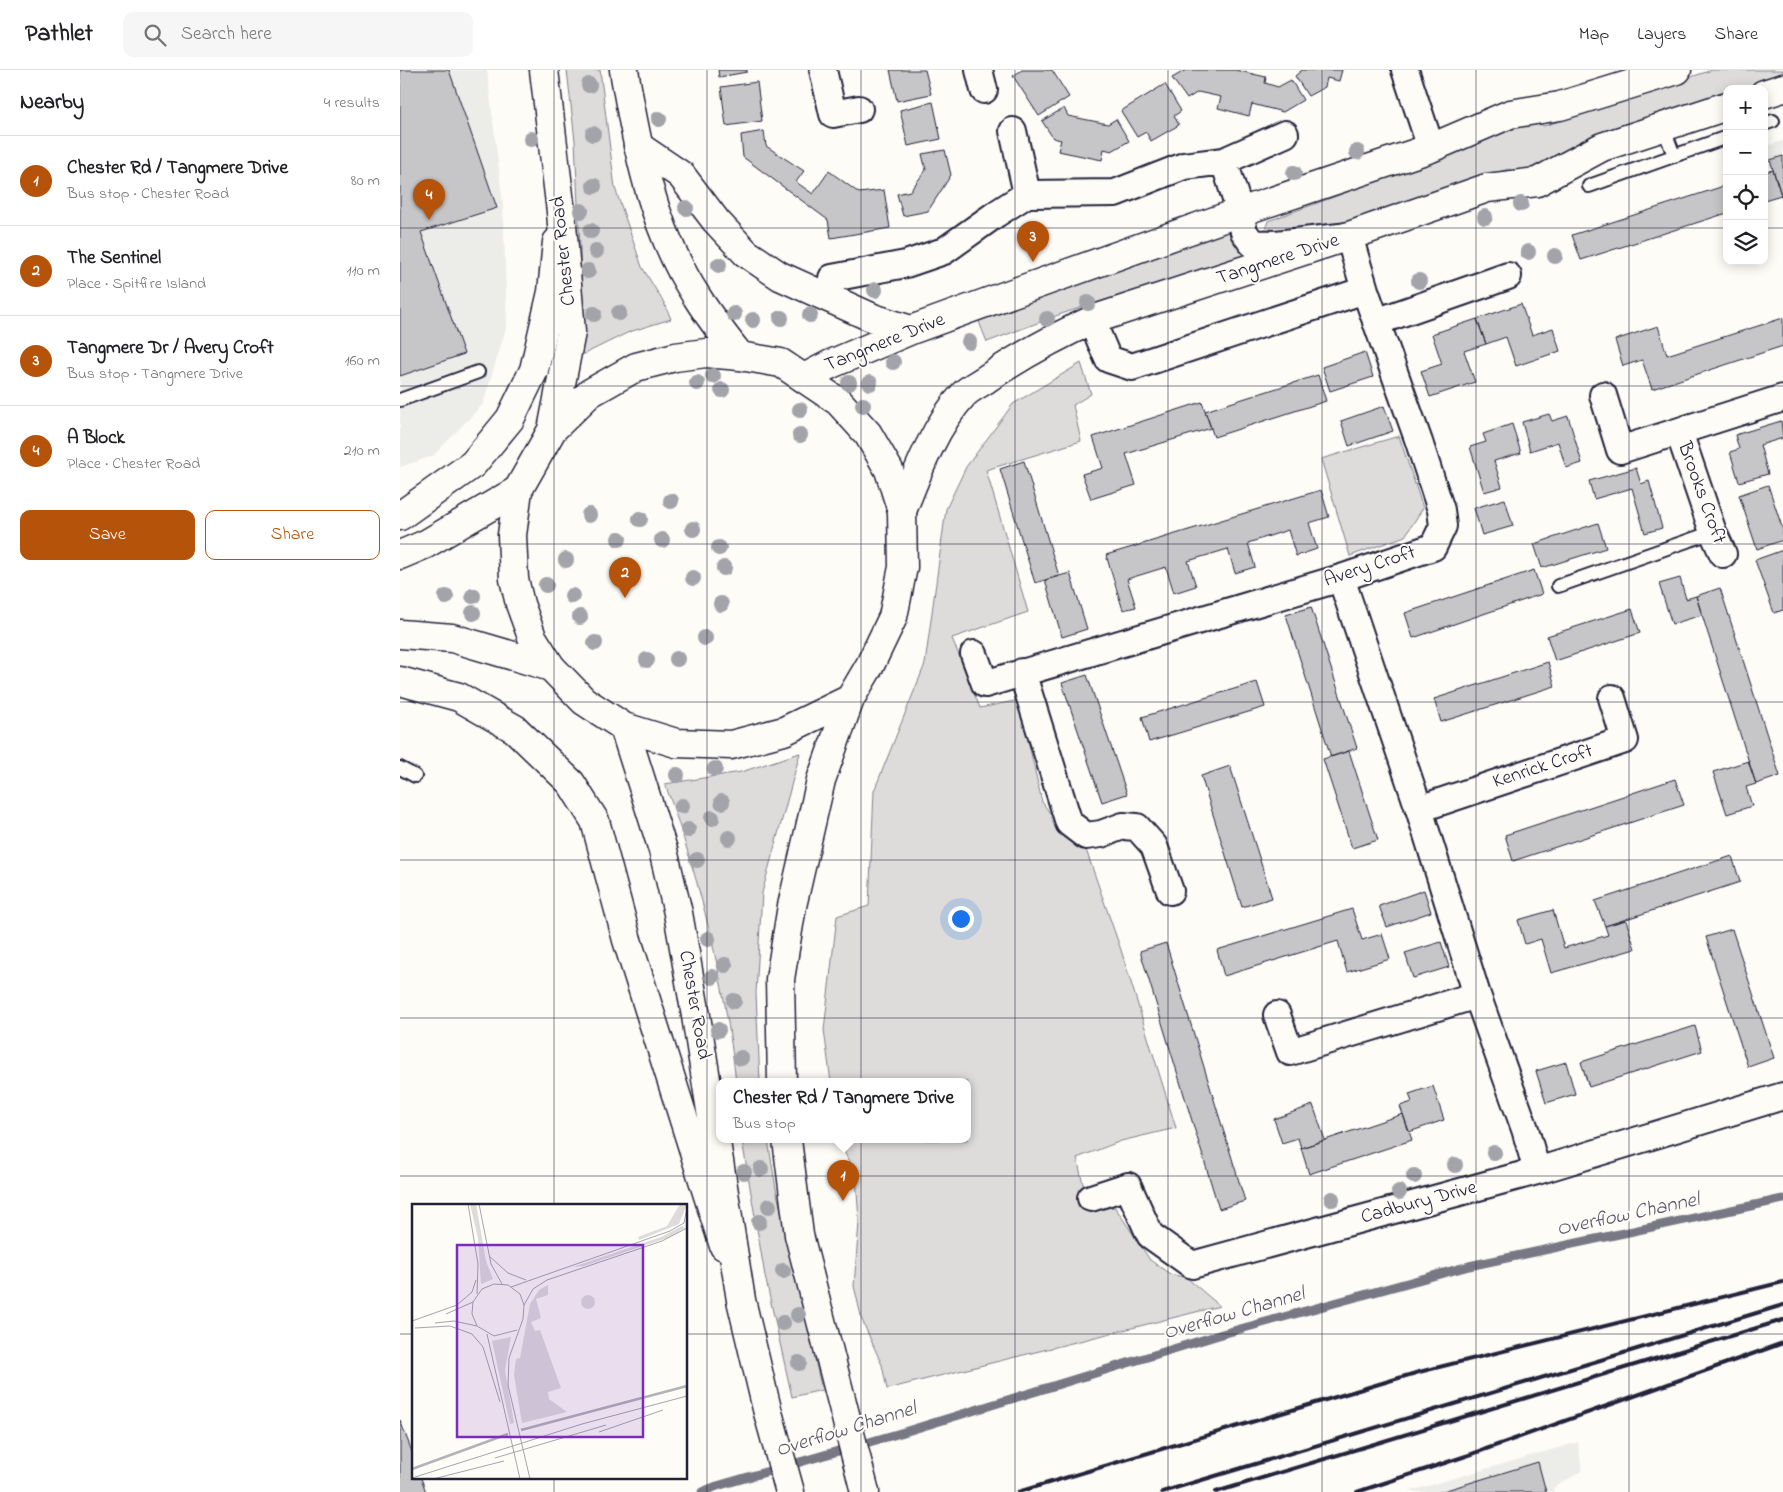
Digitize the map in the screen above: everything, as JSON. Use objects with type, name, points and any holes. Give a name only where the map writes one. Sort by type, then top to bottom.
[{"type":"main road","name":"Chester Road","points":[[544,70],[561,212],[571,332],[552,430]]},
{"type":"main road","points":[[624,70],[638,146],[654,207],[671,249],[696,297],[740,356]]},
{"type":"main road","name":"Tangmere Drive","points":[[804,378],[831,364],[911,330],[1240,212],[1431,148],[1510,114],[1560,106],[1677,70]]},
{"type":"main road","points":[[1768,93],[1783,88]]},
{"type":"main road","name":"Tangmere Drive","points":[[902,511],[919,467],[940,427],[964,394],[1017,359],[1073,328],[1487,188],[1537,182],[1602,147],[1723,107]]},
{"type":"main road","points":[[638,146],[681,175],[716,221],[746,253],[780,276],[873,318],[911,330]]},
{"type":"main road","points":[[400,516],[473,464],[510,419],[534,370],[552,292],[561,212]]},
{"type":"main road","points":[[782,1078],[780,979],[792,906],[821,780],[850,699],[870,665],[894,617],[904,567],[902,511],[889,470],[868,434],[839,402],[781,363],[740,356],[706,353],[675,357],[636,367],[590,393],[552,430],[518,490],[512,535],[514,579],[520,604],[532,637],[551,667],[584,701],[624,727],[676,743],[731,745],[784,731],[850,699]]},
{"type":"main road","points":[[400,554],[426,544],[518,490]]},
{"type":"main road","points":[[400,634],[452,638],[551,667]]},
{"type":"main road","points":[[400,681],[459,697],[516,729],[571,783],[595,822],[627,940],[741,1300]]},
{"type":"main road","name":"Chester Road","points":[[624,727],[663,850],[678,913],[716,1141]]},
{"type":"main road","name":"Chester Road","points":[[716,1143],[741,1300],[767,1409],[790,1492]]},
{"type":"main road","points":[[787,1143],[799,1235],[864,1492]]},
{"type":"street","points":[[823,70],[832,114],[859,109]]},
{"type":"street","points":[[1405,70],[1431,148]]},
{"type":"street","points":[[1014,132],[1027,194]]},
{"type":"street","points":[[832,278],[906,264],[944,251],[1027,194],[1115,193],[1184,166],[1224,162],[1284,134]]},
{"type":"street","points":[[1224,162],[1240,212],[1244,232],[1252,243],[1276,244],[1349,236]]},
{"type":"street","name":"Avery Croft","points":[[974,654],[985,684],[1340,578],[1432,547],[1443,526],[1441,510],[1420,442],[1365,290],[1349,236]]},
{"type":"street","points":[[1376,322],[1508,276]]},
{"type":"street","points":[[1095,319],[1097,333],[1108,359],[1132,367],[1365,290]]},
{"type":"street","name":"Brooks Croft","points":[[1603,395],[1620,450],[1783,398]]},
{"type":"street","name":"Brooks Croft","points":[[1679,432],[1718,543]]},
{"type":"street","points":[[1340,578],[1420,809],[1477,994],[1525,1129],[1537,1171]]},
{"type":"street","points":[[1022,672],[1069,823],[1086,836],[1101,834],[1123,826],[1137,827],[1154,846],[1170,891]]},
{"type":"street","name":"Kenrick Croft","points":[[1420,809],[1625,740],[1612,698]]},
{"type":"street","points":[[1277,1015],[1290,1052],[1477,994]]},
{"type":"street","name":"Cadbury Drive","points":[[1090,1198],[1128,1186],[1150,1235],[1192,1265],[1537,1171],[1783,1096]]},
{"type":"lane","points":[[1663,127],[1674,155]]},
{"type":"lane","points":[[1588,186],[1723,138]]},
{"type":"lane","points":[[400,400],[478,372]]},
{"type":"lane","points":[[1558,586],[1718,543]]},
{"type":"lane","points":[[400,768],[415,776]]},
{"type":"shaded area","points":[[400,70],[487,70],[503,205],[507,325],[483,404],[433,456],[400,467]]},
{"type":"shaded area","points":[[567,70],[600,70],[615,188],[642,267],[664,303],[671,319],[629,332],[580,356],[580,247],[575,141]]},
{"type":"shaded area","points":[[1712,70],[1783,70],[1783,77],[1757,85],[1723,85],[1723,96],[1540,171],[1520,173],[1508,169],[1347,224],[1274,236],[1265,229],[1268,221],[1473,146],[1491,132],[1530,119],[1544,126]]},
{"type":"shaded area","points":[[1783,141],[1783,199],[1768,155],[1768,145]]},
{"type":"shaded area","points":[[1230,226],[1250,254],[1061,314],[987,342],[976,314]]},
{"type":"shaded area","points":[[1081,363],[1091,394],[1073,405],[1081,441],[986,470],[1028,612],[952,638],[980,708],[1019,700],[1042,802],[1055,820],[1084,844],[1121,950],[1176,1128],[1121,1141],[1077,1158],[1089,1210],[1115,1207],[1150,1260],[1170,1274],[1187,1278],[1220,1306],[887,1389],[882,1365],[862,1320],[854,1286],[859,1222],[856,1177],[840,1143],[971,1143],[971,1078],[830,1078],[824,1030],[837,916],[869,906],[874,791],[925,664],[946,509],[966,467],[1013,404]]},
{"type":"shaded area","points":[[1399,436],[1423,508],[1405,536],[1350,556],[1321,459]]},
{"type":"shaded area","points":[[800,753],[762,893],[756,993],[760,1078],[735,1078],[725,1006],[710,931],[678,820],[665,784],[741,772]]},
{"type":"shaded area","points":[[743,1143],[768,1143],[776,1189],[822,1390],[792,1397],[765,1276]]},
{"type":"shaded area","points":[[1578,1442],[1582,1471],[1553,1488],[1554,1492],[1407,1492]]},
{"type":"building","points":[[400,70],[449,70],[497,208],[421,232],[464,354],[400,376]]},
{"type":"building","points":[[718,70],[747,70],[747,72],[719,77]]},
{"type":"building","points":[[890,70],[925,70],[931,94],[897,101]]},
{"type":"building","points":[[1022,70],[1052,70],[1069,97],[1039,116],[1013,76]]},
{"type":"building","points":[[1186,70],[1235,70],[1266,77],[1265,83],[1278,87],[1291,80],[1303,100],[1283,112],[1252,104],[1249,116],[1218,108],[1221,97],[1198,92],[1187,99],[1172,78]]},
{"type":"building","points":[[1302,70],[1342,70],[1339,81],[1327,78],[1325,87],[1308,96],[1295,76]]},
{"type":"building","points":[[757,82],[762,121],[726,126],[721,87]]},
{"type":"building","points":[[1165,84],[1181,111],[1174,116],[1179,125],[1151,141],[1146,132],[1137,137],[1121,111]]},
{"type":"building","points":[[933,102],[941,139],[908,146],[900,110]]},
{"type":"building","points":[[1064,108],[1068,116],[1108,124],[1116,119],[1129,141],[1112,151],[1104,149],[1102,160],[1058,151],[1061,140],[1053,138],[1042,121]]},
{"type":"building","points":[[764,131],[766,146],[804,171],[796,182],[813,194],[829,171],[859,193],[884,190],[890,228],[831,238],[828,220],[743,157],[741,135]]},
{"type":"building","points":[[945,150],[951,175],[928,211],[903,216],[897,194],[910,191],[926,170],[922,154]]},
{"type":"building","points":[[1783,156],[1783,201],[1770,160]]},
{"type":"building","points":[[1773,170],[1781,195],[1768,199],[1768,175],[1768,171]]},
{"type":"building","points":[[1723,186],[1723,214],[1581,260],[1572,235]]},
{"type":"building","points":[[1521,304],[1532,335],[1553,328],[1560,351],[1516,366],[1506,337],[1486,344],[1477,319]]},
{"type":"building","points":[[1783,318],[1783,346],[1652,389],[1642,360],[1623,366],[1615,340],[1658,326],[1667,355]]},
{"type":"building","points":[[1477,319],[1486,344],[1464,351],[1475,382],[1430,397],[1421,371],[1442,364],[1432,334]]},
{"type":"building","points":[[1365,352],[1373,377],[1330,391],[1322,367]]},
{"type":"building","points":[[1318,375],[1326,401],[1214,437],[1205,411]]},
{"type":"building","points":[[1202,402],[1211,428],[1126,454],[1136,485],[1091,499],[1082,474],[1103,468],[1093,437]]},
{"type":"building","points":[[1384,406],[1393,431],[1349,446],[1341,421]]},
{"type":"building","points":[[1549,414],[1552,421],[1568,416],[1582,463],[1566,468],[1558,442],[1530,451],[1522,422]]},
{"type":"building","points":[[1781,421],[1783,438],[1760,445],[1768,474],[1739,482],[1730,452],[1739,449],[1735,435]]},
{"type":"building","points":[[1512,424],[1521,453],[1494,461],[1502,487],[1484,492],[1470,447],[1486,442],[1483,434]]},
{"type":"building","points":[[1024,461],[1059,576],[1035,583],[1000,469]]},
{"type":"building","points":[[1636,468],[1641,484],[1649,481],[1662,528],[1645,533],[1632,488],[1594,499],[1589,481]]},
{"type":"building","points":[[1768,485],[1783,530],[1783,540],[1757,549],[1739,495]]},
{"type":"building","points":[[1321,490],[1329,517],[1309,523],[1317,549],[1296,556],[1288,530],[1248,543],[1255,567],[1235,573],[1228,549],[1188,561],[1196,586],[1174,593],[1166,567],[1127,579],[1136,607],[1123,610],[1106,555]]},
{"type":"building","points":[[1505,499],[1513,526],[1482,535],[1474,508]]},
{"type":"building","points":[[1598,523],[1606,548],[1542,568],[1534,544]]},
{"type":"building","points":[[1783,550],[1783,610],[1774,613],[1755,560]]},
{"type":"building","points":[[1534,570],[1542,594],[1413,638],[1405,613]]},
{"type":"building","points":[[1070,573],[1087,629],[1062,637],[1045,580]]},
{"type":"building","points":[[1680,578],[1686,599],[1696,596],[1702,615],[1672,624],[1659,584]]},
{"type":"building","points":[[1720,588],[1780,776],[1756,784],[1696,596]]},
{"type":"building","points":[[1311,607],[1357,748],[1331,757],[1286,615]]},
{"type":"building","points":[[1632,609],[1640,633],[1555,661],[1547,636]]},
{"type":"building","points":[[1548,662],[1555,686],[1441,722],[1434,699]]},
{"type":"building","points":[[1087,675],[1127,794],[1102,802],[1062,683]]},
{"type":"building","points":[[1257,682],[1265,707],[1149,742],[1142,717]]},
{"type":"building","points":[[1349,751],[1378,840],[1352,848],[1323,759]]},
{"type":"building","points":[[1748,761],[1756,784],[1746,787],[1752,806],[1727,814],[1713,772]]},
{"type":"building","points":[[1230,766],[1272,898],[1242,907],[1201,776]]},
{"type":"building","points":[[1675,779],[1684,805],[1513,861],[1505,835]]},
{"type":"building","points":[[1732,856],[1740,882],[1605,926],[1595,901]]},
{"type":"building","points":[[1424,890],[1431,912],[1387,927],[1379,906]]},
{"type":"building","points":[[1352,909],[1362,940],[1382,934],[1390,959],[1347,972],[1338,941],[1224,976],[1217,950]]},
{"type":"building","points":[[1553,910],[1564,948],[1608,935],[1605,926],[1626,920],[1635,949],[1551,973],[1541,939],[1525,944],[1518,920]]},
{"type":"building","points":[[1732,929],[1774,1058],[1748,1067],[1706,937]]},
{"type":"building","points":[[1441,942],[1449,967],[1413,978],[1405,953]]},
{"type":"building","points":[[1166,943],[1245,1201],[1219,1209],[1140,951]]},
{"type":"building","points":[[1695,1026],[1702,1051],[1589,1087],[1581,1062]]},
{"type":"building","points":[[1566,1062],[1575,1094],[1546,1103],[1536,1071]]},
{"type":"building","points":[[1433,1086],[1444,1120],[1409,1132],[1400,1106],[1412,1102],[1409,1094]]},
{"type":"building","points":[[1313,1105],[1325,1140],[1301,1148],[1298,1138],[1282,1143],[1274,1119]]},
{"type":"building","points":[[1403,1114],[1412,1140],[1309,1174],[1301,1148]]},
{"type":"building","points":[[400,1420],[412,1452],[412,1480],[422,1480],[426,1492],[400,1492]]},
{"type":"building","points":[[1538,1462],[1546,1492],[1440,1492]]},
{"type":"waterway","name":"Overflow Channel","points":[[702,1492],[1222,1334],[1469,1266],[1783,1199]]},
{"type":"railway","points":[[1018,1492],[1419,1372],[1783,1282]]},
{"type":"railway","points":[[1162,1492],[1783,1305]]},
{"type":"railway","points":[[1216,1492],[1783,1320]]},
{"type":"railway","points":[[1357,1492],[1472,1454],[1783,1343]]},
{"type":"place","name":"A Block","points":[[429,220]]},
{"type":"place","name":"Tangmere Dr / Avery Croft","points":[[1033,262]]},
{"type":"place","name":"The Sentinel","points":[[625,598]]},
{"type":"place","name":"Chester Rd / Tangmere Drive","points":[[843,1201]]}]
